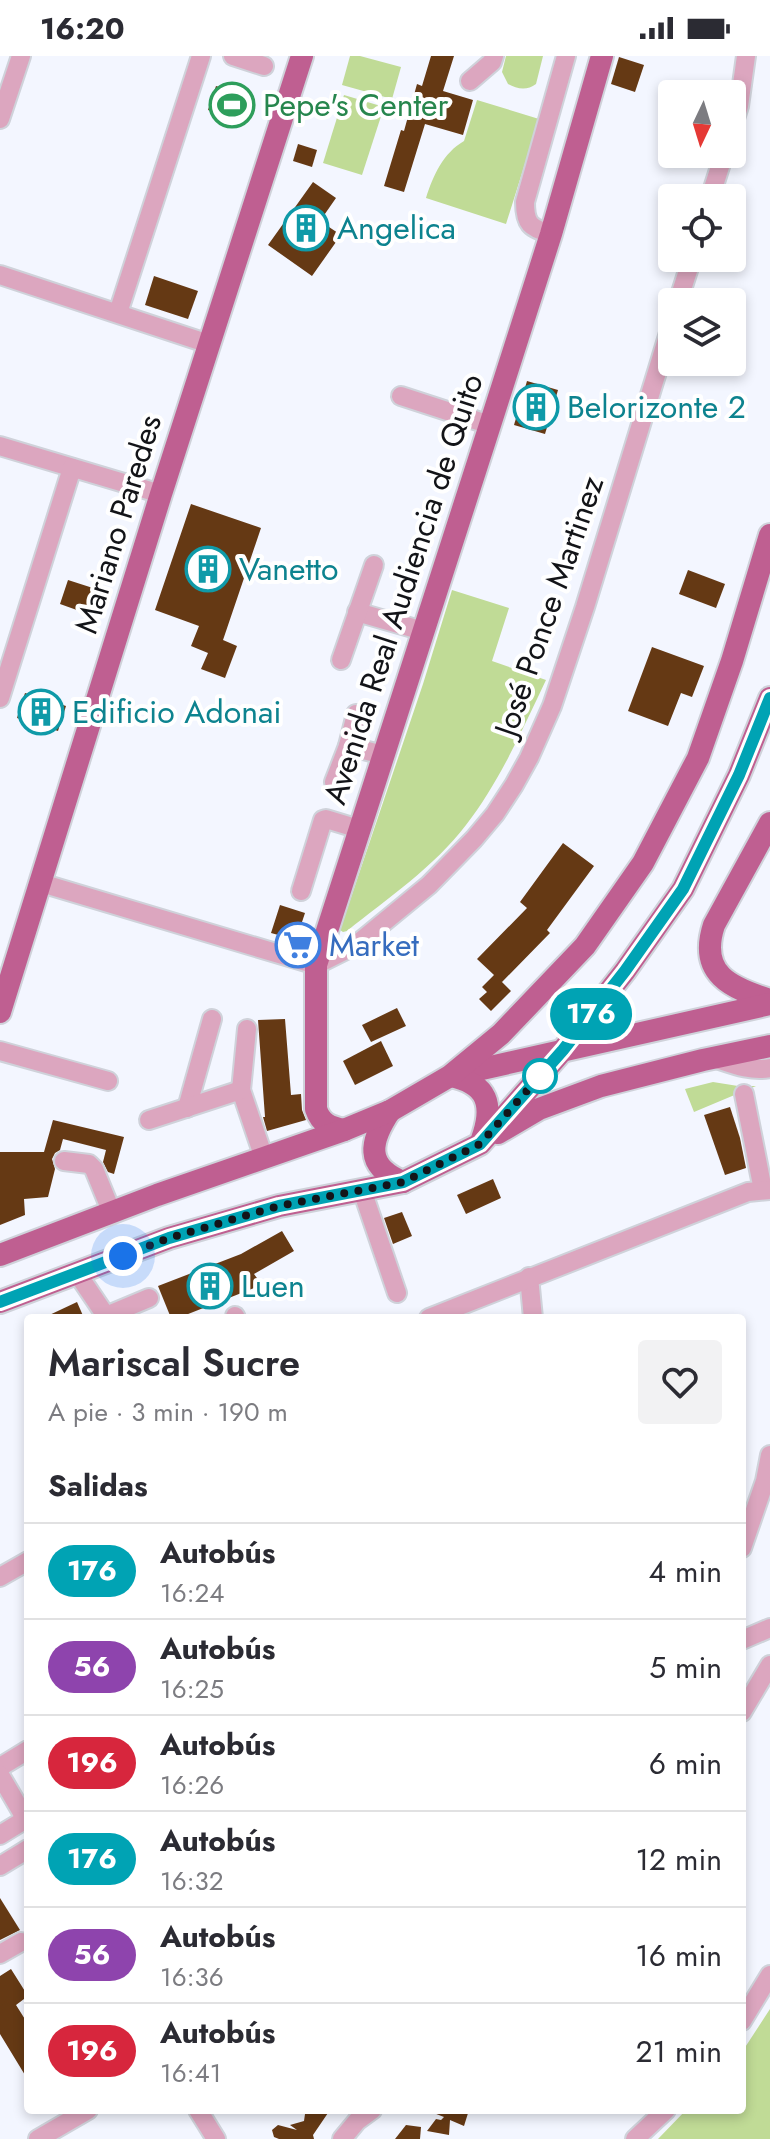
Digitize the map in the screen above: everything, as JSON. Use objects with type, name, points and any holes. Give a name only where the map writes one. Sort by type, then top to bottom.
[{"type":"main road","name":"Mariano Paredes","points":[[0,1012],[161,494],[302,56]]},
{"type":"main road","name":"Avenida Real Audiencia de Quito","points":[[344,1130],[322,1123],[316,1109],[316,965],[551,234],[602,56]]},
{"type":"main road","points":[[0,1255],[390,1111],[450,1076],[501,1034],[585,946],[643,863],[698,758],[732,661],[770,535]]},
{"type":"main road","points":[[480,1144],[563,1050],[625,971],[683,889],[739,775],[770,698]]},
{"type":"main road","points":[[770,823],[714,925],[710,940],[713,964],[722,979],[770,1002]]},
{"type":"main road","points":[[450,1076],[770,1002]]},
{"type":"main road","points":[[0,1302],[169,1238],[279,1206],[403,1182],[480,1144],[539,1109],[601,1086],[770,1046]]},
{"type":"main road","points":[[450,1076],[476,1085],[486,1099],[486,1127],[480,1144]]},
{"type":"main road","points":[[390,1111],[374,1142],[374,1153],[383,1171],[403,1182]]},
{"type":"street","points":[[0,119],[21,56]]},
{"type":"street","points":[[118,313],[201,56]]},
{"type":"street","points":[[233,56],[264,66]]},
{"type":"street","points":[[470,81],[492,62],[494,56]]},
{"type":"street","points":[[551,234],[535,230],[528,222],[525,202],[566,56]]},
{"type":"street","points":[[743,80],[746,56]]},
{"type":"street","points":[[0,275],[209,344]]},
{"type":"street","name":"José Ponce Martinez","points":[[316,965],[356,945],[420,892],[474,839],[514,785],[552,706],[658,369]]},
{"type":"street","points":[[401,396],[490,425]]},
{"type":"street","points":[[0,446],[161,494]]},
{"type":"street","points":[[0,698],[72,468]]},
{"type":"street","points":[[341,660],[374,565]]},
{"type":"street","points":[[357,612],[423,631]]},
{"type":"street","points":[[334,782],[356,714]]},
{"type":"street","points":[[348,746],[383,755]]},
{"type":"street","points":[[301,891],[323,820],[359,829]]},
{"type":"street","points":[[41,883],[316,965]]},
{"type":"street","points":[[187,1108],[212,1019]]},
{"type":"street","points":[[247,1029],[241,1090],[264,1158]]},
{"type":"street","points":[[0,1051],[108,1081]]},
{"type":"street","points":[[714,1058],[739,1066],[770,1068]]},
{"type":"street","points":[[149,1120],[241,1090]]},
{"type":"street","points":[[439,1314],[748,1192],[767,1190],[744,1094]]},
{"type":"street","points":[[64,1161],[89,1164],[94,1169],[112,1213]]},
{"type":"street","points":[[362,1190],[397,1293]]},
{"type":"street","points":[[77,1273],[105,1314]]},
{"type":"street","points":[[529,1277],[533,1314]]},
{"type":"street","points":[[111,1314],[149,1298]]},
{"type":"street","points":[[746,1536],[765,1481],[770,1455]]},
{"type":"street","points":[[0,1577],[24,1563]]},
{"type":"street","points":[[746,1638],[770,1628]]},
{"type":"street","points":[[746,1705],[770,1665]]},
{"type":"street","points":[[0,1767],[24,1752]]},
{"type":"street","points":[[0,1775],[24,1816]]},
{"type":"street","points":[[0,1835],[24,1823]]},
{"type":"street","points":[[0,1866],[24,1851]]},
{"type":"street","points":[[0,1954],[21,1942]]},
{"type":"street","points":[[746,2014],[770,1975]]},
{"type":"street","points":[[38,2139],[81,2114]]},
{"type":"street","points":[[200,2114],[216,2139]]},
{"type":"street","points":[[342,2139],[367,2114]]},
{"type":"street","points":[[635,2139],[662,2114]]},
{"type":"green space","points":[[350,56],[401,67],[392,99],[342,85]]},
{"type":"green space","points":[[506,56],[543,56],[536,84],[522,88],[508,84],[502,72]]},
{"type":"green space","points":[[344,95],[384,107],[362,175],[323,163]]},
{"type":"green space","points":[[477,100],[539,119],[506,224],[426,198],[440,166],[450,152],[464,141]]},
{"type":"green space","points":[[452,590],[509,608],[492,661],[546,680],[500,773],[466,825],[425,868],[343,932],[340,930]]},
{"type":"green space","points":[[713,1082],[756,1086],[694,1112],[685,1089]]},
{"type":"green space","points":[[770,2009],[770,2139],[658,2139],[682,2114],[746,2114],[746,2046]]},
{"type":"building","points":[[431,56],[454,56],[443,91],[473,100],[463,135],[425,124],[404,192],[384,186],[417,84],[422,86]]},
{"type":"building","points":[[619,57],[644,65],[635,92],[611,84]]},
{"type":"building","name":"Pepe's Center","points":[[216,86],[255,99],[247,123],[208,110]]},
{"type":"building","points":[[298,144],[317,150],[312,167],[293,161]]},
{"type":"building","name":"Angelica","points":[[313,182],[336,198],[320,221],[341,235],[312,276],[268,245]]},
{"type":"building","points":[[154,276],[198,291],[188,319],[145,305]]},
{"type":"building","name":"Belorizonte 2","points":[[527,381],[558,390],[545,434],[514,425]]},
{"type":"building","name":"Vanetto","points":[[191,504],[261,528],[223,640],[237,646],[225,678],[201,669],[208,653],[191,646],[199,626],[155,610]]},
{"type":"building","points":[[688,570],[725,584],[716,608],[679,594]]},
{"type":"building","points":[[68,580],[96,589],[88,614],[60,604]]},
{"type":"building","points":[[652,647],[704,666],[692,697],[681,693],[668,726],[628,711]]},
{"type":"building","name":"Edificio Adonai","points":[[25,693],[66,706],[58,731],[17,718]]},
{"type":"building","points":[[563,843],[594,866],[547,930],[550,933],[502,982],[511,991],[491,1011],[479,999],[487,992],[482,987],[494,975],[477,959],[527,908],[520,902]]},
{"type":"building","points":[[280,905],[305,913],[297,937],[307,940],[305,949],[291,945],[293,939],[271,933]]},
{"type":"building","points":[[397,1008],[406,1026],[371,1042],[362,1025]]},
{"type":"building","points":[[285,1019],[291,1095],[301,1094],[306,1120],[267,1131],[263,1117],[258,1020]]},
{"type":"building","points":[[381,1041],[393,1066],[355,1085],[343,1061]]},
{"type":"building","points":[[730,1107],[746,1168],[725,1175],[704,1115]]},
{"type":"building","points":[[53,1120],[124,1137],[114,1174],[108,1172],[103,1162],[106,1150],[63,1139],[60,1150],[52,1159],[55,1169],[48,1197],[24,1199],[25,1215],[0,1225],[0,1152],[44,1152]]},
{"type":"building","points":[[493,1179],[501,1198],[466,1214],[457,1195]]},
{"type":"building","points":[[402,1212],[412,1236],[393,1244],[384,1218]]},
{"type":"building","name":"Luen","points":[[282,1231],[294,1251],[254,1274],[262,1285],[188,1314],[169,1314],[158,1286],[241,1254]]},
{"type":"building","points":[[77,1302],[82,1314],[52,1314]]},
{"type":"building","points":[[0,1898],[20,1930],[0,1940]]},
{"type":"building","points":[[11,1969],[24,1990],[24,1999],[16,2005],[24,2018],[24,2073],[0,2034],[0,1976]]},
{"type":"building","points":[[305,2114],[327,2114],[313,2135],[314,2139],[274,2137],[272,2130],[278,2125],[297,2130],[290,2125],[304,2121]]},
{"type":"building","points":[[436,2114],[468,2114],[464,2126],[450,2120],[449,2135],[427,2131],[436,2119],[444,2117]]},
{"type":"building","points":[[406,2125],[421,2127],[420,2139],[395,2139]]},
{"type":"bus line","name":"176","points":[[0,1302],[169,1238],[279,1206],[403,1182],[480,1144],[563,1050],[625,971],[683,889],[739,775],[770,698]]},
{"type":"place","name":"Pepe's Center","points":[[232,105]]},
{"type":"place","name":"Angelica","points":[[306,228]]},
{"type":"place","name":"Belorizonte 2","points":[[536,407]]},
{"type":"place","name":"Vanetto","points":[[208,569]]},
{"type":"place","name":"Edificio Adonai","points":[[41,712]]},
{"type":"place","name":"Market","points":[[298,945]]},
{"type":"place","name":"Luen","points":[[210,1286]]},
{"type":"route","points":[[123,1256],[169,1238],[279,1206],[403,1182],[480,1144],[540,1076]]}]
